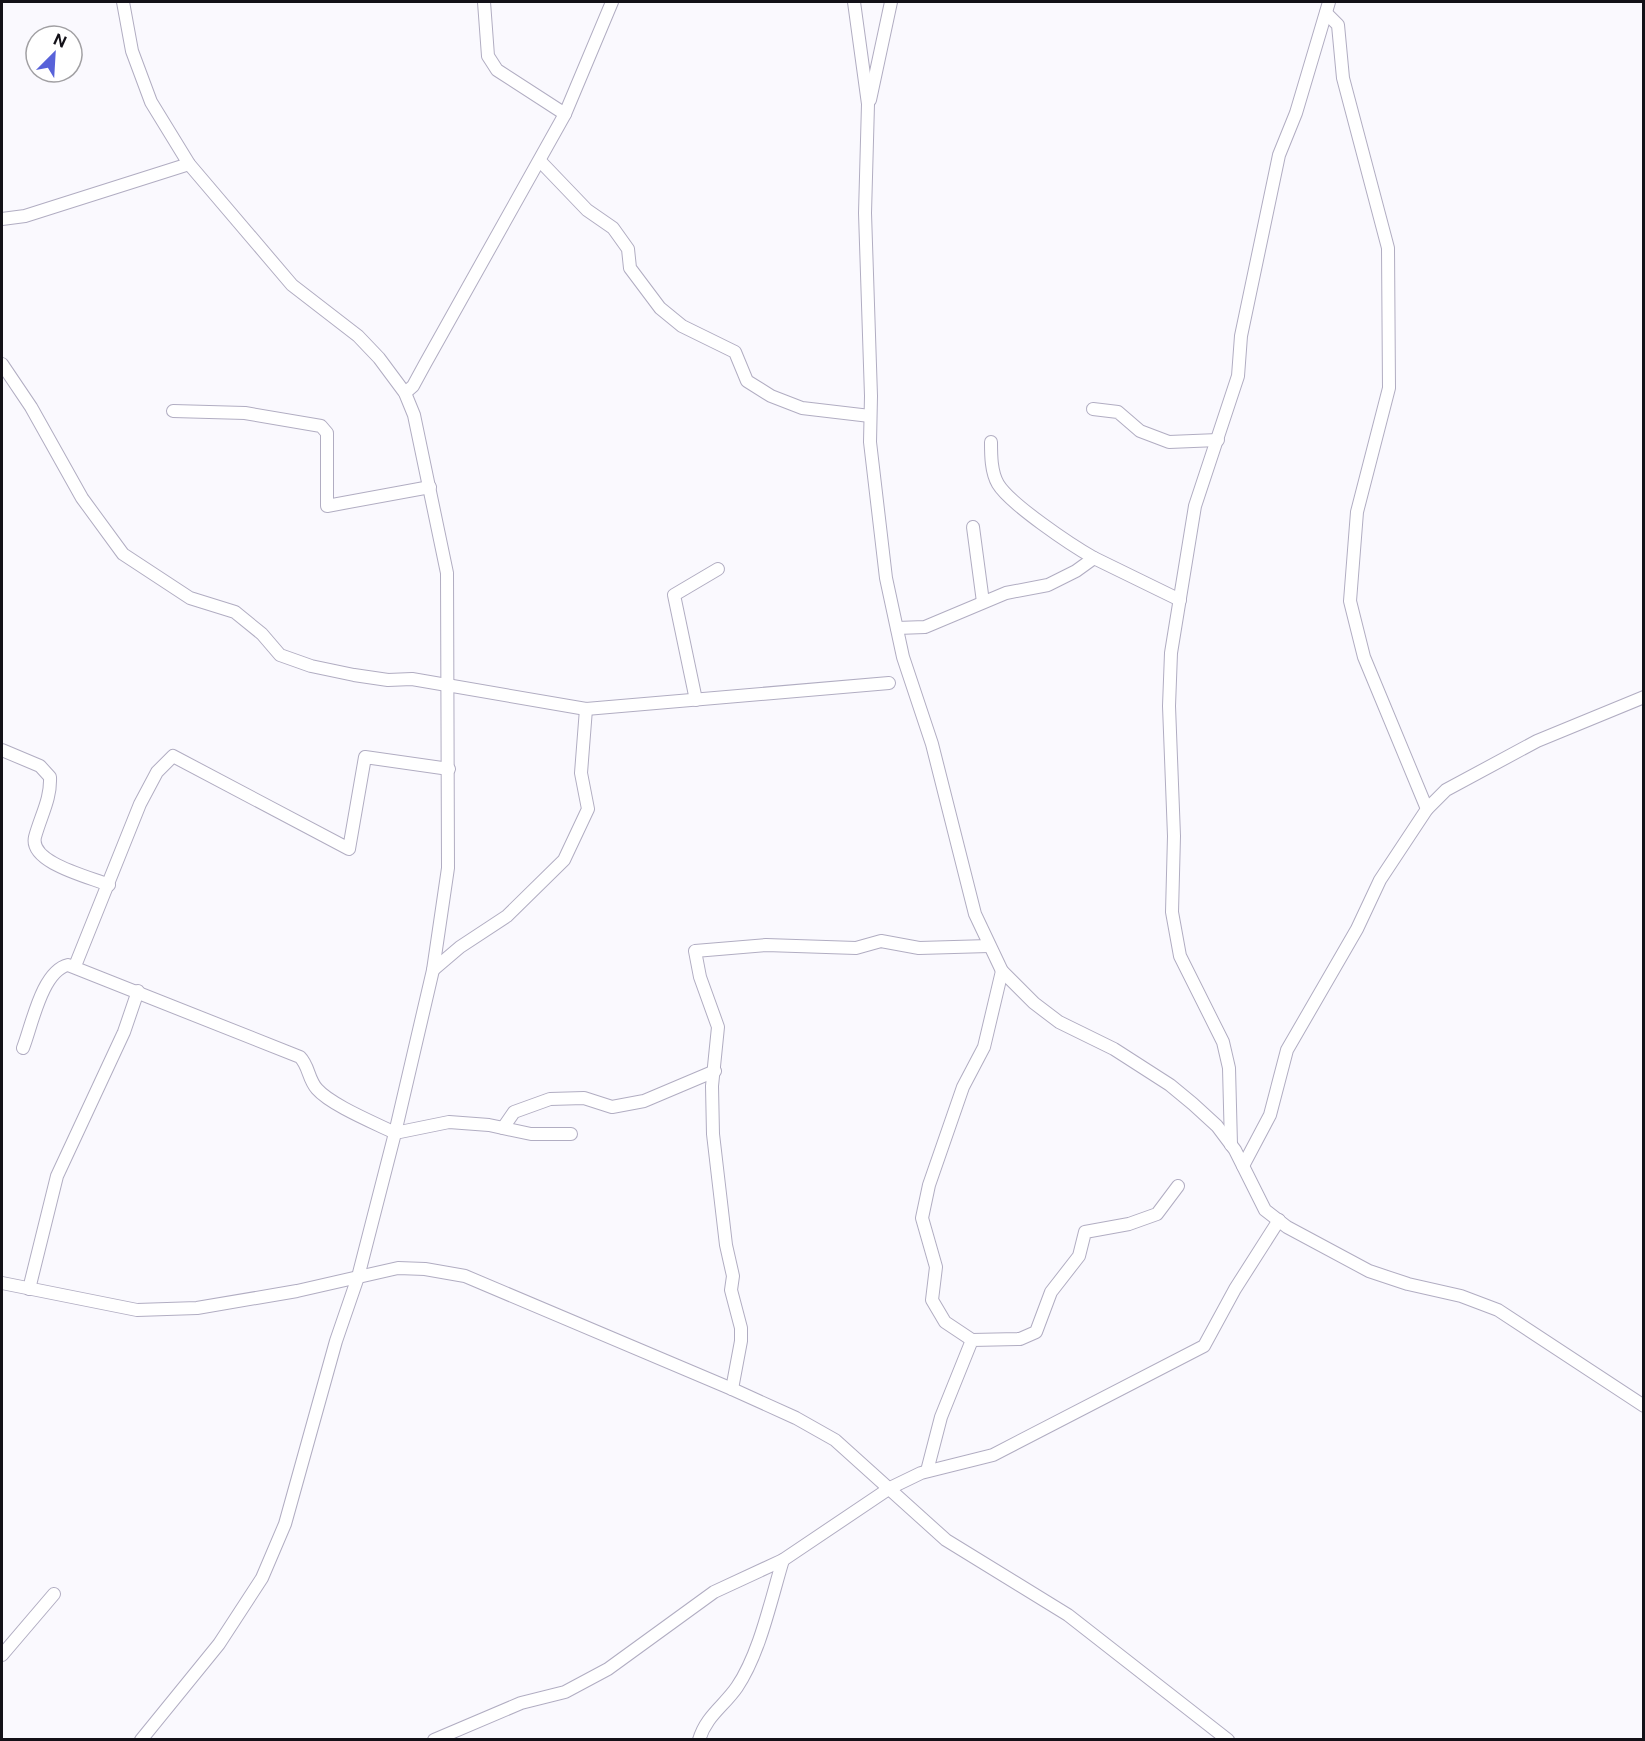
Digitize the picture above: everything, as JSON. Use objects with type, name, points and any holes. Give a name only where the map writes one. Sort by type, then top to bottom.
[{"type":"street","points":[[123,2],[132,51],[151,102],[189,164],[292,285],[358,336],[379,358],[405,393],[414,416],[447,573],[450,685],[448,868],[433,970],[358,1277],[336,1341],[285,1524],[262,1578],[219,1644],[141,1740]]},
{"type":"street","points":[[484,2],[488,56],[496,70],[565,114]]},
{"type":"street","points":[[405,393],[425,364],[565,114],[612,2]]},
{"type":"street","points":[[854,2],[868,104],[866,213],[872,473],[886,578],[903,657],[932,744],[975,914],[1002,971],[1034,1003],[1059,1022],[1114,1048],[1170,1085],[1217,1126],[1232,1145],[1265,1210],[1279,1221],[1369,1271],[1461,1296],[1498,1310],[1644,1406]]},
{"type":"street","points":[[868,104],[881,57],[891,2]]},
{"type":"street","points":[[1232,1145],[1229,1068],[1223,1042],[1180,956],[1172,912],[1174,836],[1170,678],[1172,641],[1195,506],[1238,376],[1241,336],[1280,155],[1296,113],[1328,7]]},
{"type":"street","points":[[1328,7],[1338,25],[1343,78],[1388,248],[1389,388],[1357,512],[1350,601],[1364,657],[1427,809]]},
{"type":"street","points":[[540,161],[587,210],[613,228],[627,249],[630,268],[660,308],[682,326],[735,352],[747,381],[771,396],[802,408],[870,416]]},
{"type":"street","points":[[2,219],[25,216],[189,164]]},
{"type":"street","points":[[2,364],[31,406],[82,498],[123,554],[190,598],[235,612],[262,634],[280,655],[311,666],[354,675],[388,680],[412,679],[488,694],[586,709],[889,683]]},
{"type":"street","points":[[1093,410],[1118,412],[1140,431],[1169,442],[1218,440]]},
{"type":"street","points":[[172,411],[245,414],[321,426],[327,434],[325,496],[327,506],[430,487]]},
{"type":"street","points":[[991,442],[992,463],[998,484],[1030,514],[1094,558],[1179,600]]},
{"type":"street","points":[[973,527],[983,602]]},
{"type":"street","points":[[897,628],[925,627],[1006,593],[1048,585],[1076,571],[1094,558]]},
{"type":"street","points":[[696,700],[674,595],[718,569]]},
{"type":"street","points":[[1243,1166],[1270,1115],[1287,1050],[1357,928],[1380,880],[1427,809],[1446,790],[1537,741],[1643,696]]},
{"type":"street","points":[[433,970],[460,947],[507,916],[564,860],[588,809],[581,773],[586,709]]},
{"type":"street","points":[[2,750],[40,766],[50,777],[50,794],[34,840],[38,852],[46,860],[109,885]]},
{"type":"street","points":[[75,966],[140,804],[156,772],[173,756],[349,849],[365,757],[449,769]]},
{"type":"street","points":[[732,1389],[741,1341],[741,1328],[731,1290],[733,1276],[726,1245],[713,1134],[712,1086],[718,1027],[700,977],[695,951],[766,945],[856,948],[881,941],[919,948],[989,946]]},
{"type":"street","points":[[23,1048],[42,989],[59,967],[75,966],[300,1057],[306,1063],[309,1077],[317,1090],[395,1133],[449,1122],[503,1128],[531,1134],[572,1134]]},
{"type":"street","points":[[1002,971],[984,1047],[963,1087],[929,1185],[922,1218],[936,1266],[932,1299],[945,1322],[972,1341],[1020,1340],[1036,1332],[1051,1292],[1075,1262],[1085,1233],[1129,1224],[1157,1214],[1178,1186]]},
{"type":"street","points":[[29,1289],[57,1176],[124,1032],[138,992]]},
{"type":"street","points":[[503,1128],[514,1112],[550,1099],[584,1098],[612,1107],[644,1101],[715,1071]]},
{"type":"street","points":[[434,1740],[521,1702],[573,1688],[608,1670],[714,1592],[783,1560],[890,1488],[927,1471],[993,1455],[1204,1346],[1235,1289],[1279,1221]]},
{"type":"street","points":[[2,1282],[137,1310],[197,1308],[398,1268],[425,1269],[465,1276],[732,1389],[796,1418],[835,1440],[946,1540],[1068,1615],[1227,1740]]},
{"type":"street","points":[[927,1471],[941,1417],[972,1341]]},
{"type":"street","points":[[699,1740],[711,1714],[737,1687],[752,1659],[783,1560]]},
{"type":"street","points":[[2,1655],[54,1594]]}]
